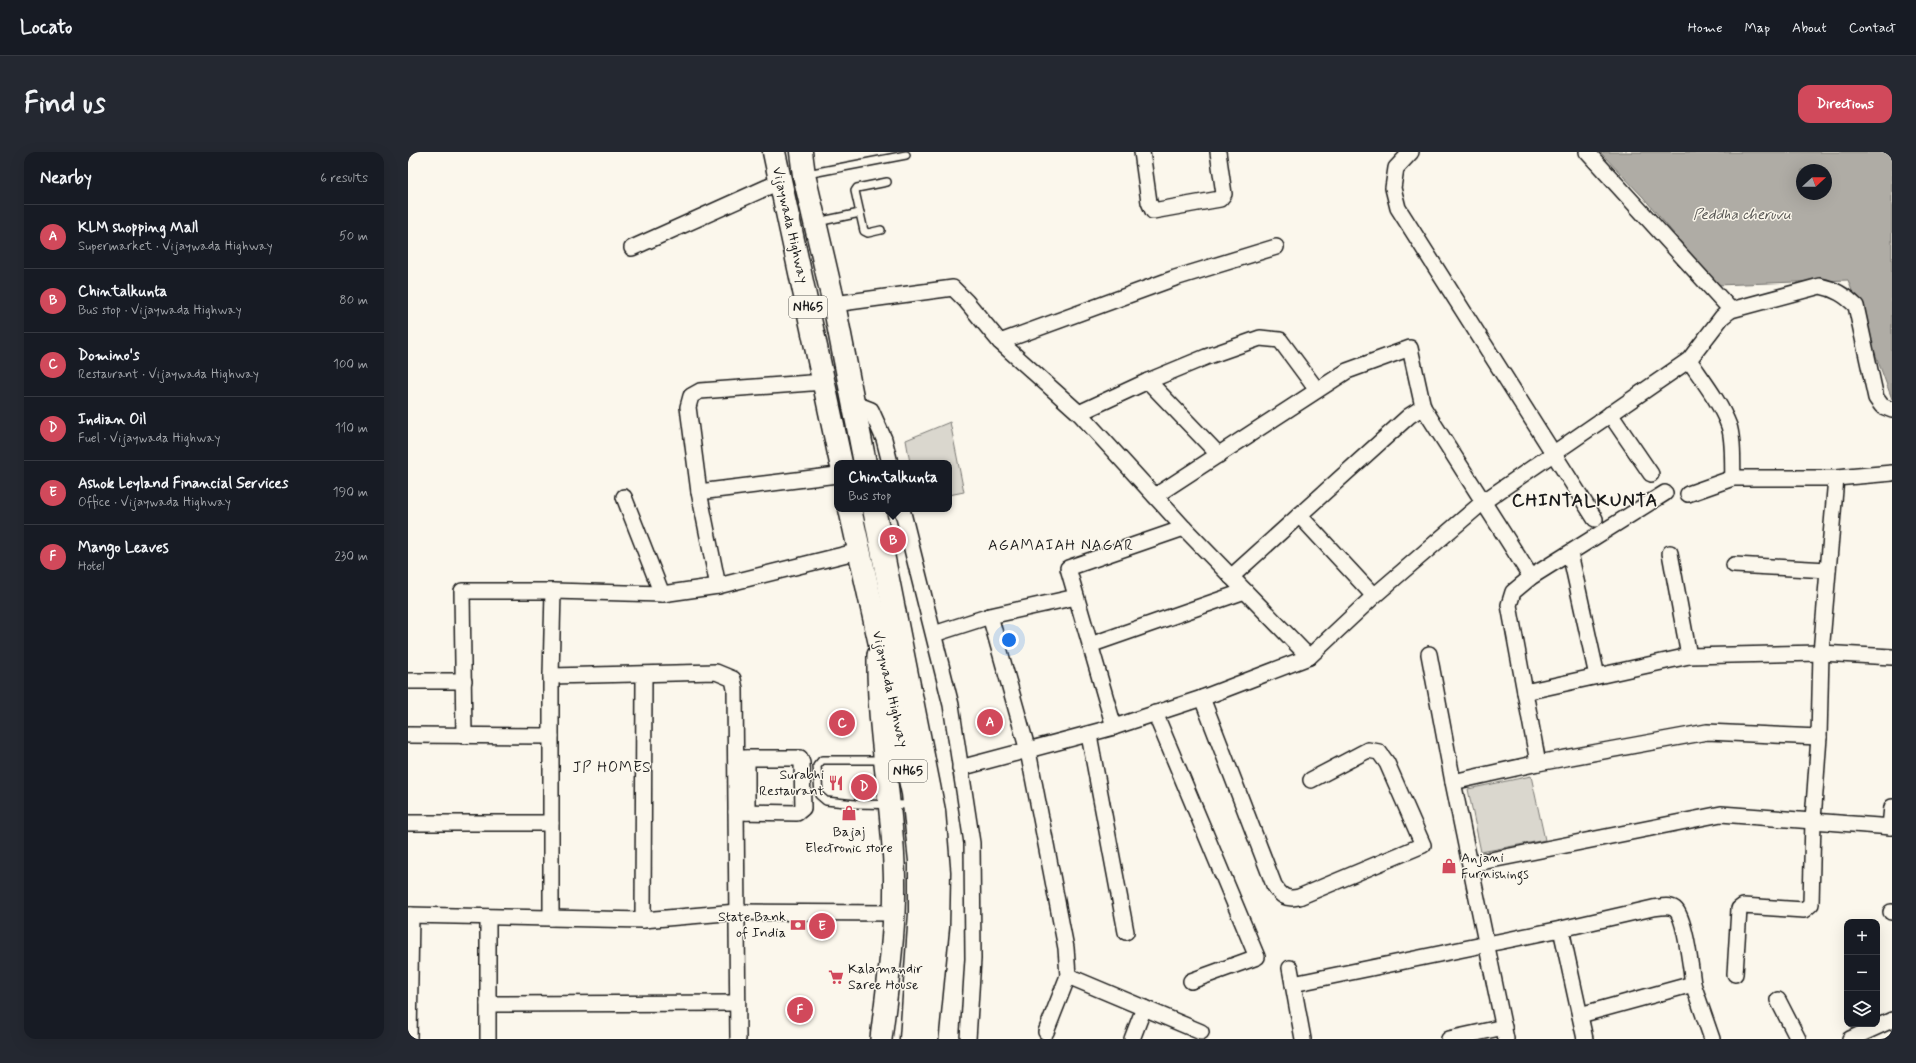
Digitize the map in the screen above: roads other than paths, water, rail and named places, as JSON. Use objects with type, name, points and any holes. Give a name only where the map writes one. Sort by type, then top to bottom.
[{"type":"highway","name":"Vijaywada Highway","points":[[774,152],[779,182],[800,269],[840,460]]},
{"type":"highway","name":"Vijaywada Highway","points":[[801,152],[804,175],[834,304],[864,460]]},
{"type":"highway","points":[[800,269],[824,264]]},
{"type":"highway","name":"Vijaywada Highway","points":[[851,512],[878,639],[894,760],[914,806],[920,861],[920,913],[911,1039]]},
{"type":"highway","name":"Vijaywada Highway","points":[[875,512],[934,811],[939,872],[938,927],[927,1039]]},
{"type":"street","points":[[1145,153],[1149,202],[1153,211],[1220,199],[1224,194],[1218,152]]},
{"type":"street","points":[[1411,152],[1396,168],[1392,188],[1398,208],[1552,454],[1595,519]]},
{"type":"street","points":[[1587,152],[1731,310]]},
{"type":"street","points":[[632,248],[779,182]]},
{"type":"street","points":[[1000,342],[1175,278],[1276,247]]},
{"type":"street","points":[[960,768],[1089,735],[1202,698],[1309,657],[1374,596],[1483,502],[1690,360],[1722,316],[1731,310],[1820,286],[1832,288],[1845,296],[1856,306],[1876,398],[1882,406],[1892,410]]},
{"type":"street","points":[[834,304],[953,288],[966,301],[1000,342],[1079,413],[1184,528],[1309,657]]},
{"type":"street","points":[[1079,413],[1148,381],[1206,357],[1260,338],[1280,340],[1317,390]]},
{"type":"street","points":[[1155,496],[1347,371],[1410,348],[1423,407],[1531,577]]},
{"type":"street","points":[[1690,360],[1713,396],[1729,427],[1731,437],[1733,478]]},
{"type":"street","points":[[1148,381],[1219,455]]},
{"type":"street","points":[[718,586],[699,492],[688,407],[691,396],[700,391],[824,382]]},
{"type":"street","points":[[853,403],[871,410],[884,439],[889,460]]},
{"type":"street","points":[[1231,577],[1409,416],[1423,407]]},
{"type":"street","points":[[1610,414],[1651,474]]},
{"type":"street","points":[[1688,494],[1733,478],[1836,478],[1892,473]]},
{"type":"street","points":[[699,492],[834,475]]},
{"type":"street","points":[[1735,974],[1739,909],[1743,906],[1804,910],[1811,904],[1813,820],[1821,653],[1836,478]]},
{"type":"street","points":[[1538,763],[1509,606],[1513,592],[1531,577],[1665,493]]},
{"type":"street","points":[[624,497],[662,594]]},
{"type":"street","points":[[903,512],[951,705],[972,843],[973,959],[968,1039]]},
{"type":"street","points":[[1299,515],[1374,596]]},
{"type":"street","points":[[1114,727],[1068,568],[1184,528]]},
{"type":"street","points":[[464,736],[462,591],[553,591],[662,594],[718,586],[859,551]]},
{"type":"street","points":[[1570,553],[1597,676]]},
{"type":"street","points":[[1670,553],[1689,656]]},
{"type":"street","points":[[1734,565],[1828,570]]},
{"type":"street","points":[[551,918],[551,676],[553,591]]},
{"type":"street","points":[[1090,645],[1245,591]]},
{"type":"street","points":[[934,634],[990,616],[1076,597]]},
{"type":"street","points":[[990,616],[1028,751],[1066,948],[1068,976],[1046,1032]]},
{"type":"street","points":[[1525,692],[1689,656],[1821,653],[1892,656]]},
{"type":"street","points":[[1429,654],[1453,782],[1505,1033],[1449,1039]]},
{"type":"street","points":[[551,676],[644,675],[716,672],[733,679],[741,758],[741,812],[737,912],[738,1039]]},
{"type":"street","points":[[643,920],[644,675]]},
{"type":"street","points":[[408,681],[464,681]]},
{"type":"street","points":[[1202,698],[1274,885],[1281,896],[1291,899],[1299,897],[1423,846],[1387,763],[1379,752],[1368,750],[1312,780]]},
{"type":"street","points":[[1155,713],[1257,957],[1191,981]]},
{"type":"street","points":[[1453,782],[1538,763],[1707,732],[1818,737]]},
{"type":"street","points":[[408,735],[551,736]]},
{"type":"street","points":[[1089,735],[1126,932]]},
{"type":"street","points":[[741,758],[800,758],[802,763],[803,808],[797,813],[741,812]]},
{"type":"street","points":[[881,1039],[895,913],[894,863],[888,804],[894,760]]},
{"type":"street","points":[[1471,864],[1722,814],[1891,827],[1892,807]]},
{"type":"street","points":[[408,823],[551,823]]},
{"type":"street","points":[[1293,984],[1668,906],[1676,910],[1682,919],[1693,984],[1712,1039]]},
{"type":"street","points":[[410,1039],[409,915],[643,920],[737,912],[895,913]]},
{"type":"street","points":[[488,916],[488,1039]]},
{"type":"street","points":[[1561,929],[1585,1039]]},
{"type":"street","points":[[1290,968],[1303,1039]]},
{"type":"street","points":[[1068,976],[1201,1032]]},
{"type":"street","points":[[1580,1014],[1693,984]]},
{"type":"street","points":[[1778,1000],[1798,1039]]},
{"type":"street","points":[[488,1004],[737,1003]]},
{"type":"street","points":[[1132,1039],[1144,1008]]},
{"type":"street","points":[[1850,1039],[1892,1020]]},
{"type":"lane","points":[[804,175],[906,155]]},
{"type":"lane","points":[[881,230],[866,233],[860,213],[856,188],[887,182]]},
{"type":"lane","points":[[815,223],[860,213]]},
{"type":"lane","points":[[894,760],[822,760],[817,766],[819,795],[826,801],[855,804],[914,806]]},
{"type":"water","name":"Peddha cheruvu","points":[[1600,152],[1892,152],[1892,399],[1848,280],[1717,285],[1643,197]]},
{"type":"place","name":"Chintalkunta","points":[[893,540]]},
{"type":"place","name":"KLM shopping Mall","points":[[990,722]]},
{"type":"place","name":"Domino's","points":[[842,723]]},
{"type":"place","name":"Surabhi Restaurant","points":[[836,783]]},
{"type":"place","name":"Indian Oil","points":[[864,787]]},
{"type":"place","name":"Bajaj Electronic store","points":[[849,813]]},
{"type":"place","name":"Anjani Furnishings","points":[[1449,866]]},
{"type":"place","name":"State Bank of India","points":[[798,925]]},
{"type":"place","name":"Ashok Leyland Financial Services","points":[[822,926]]},
{"type":"place","name":"Kalamandir Saree House","points":[[836,977]]},
{"type":"place","name":"Mango Leaves","points":[[800,1010]]},
{"type":"district","name":"CHINTALKUNTA","points":[[1585,501]]},
{"type":"district","name":"AGAMAIAH NAGAR","points":[[1061,546]]},
{"type":"district","name":"JP HOMES","points":[[612,768]]}]
